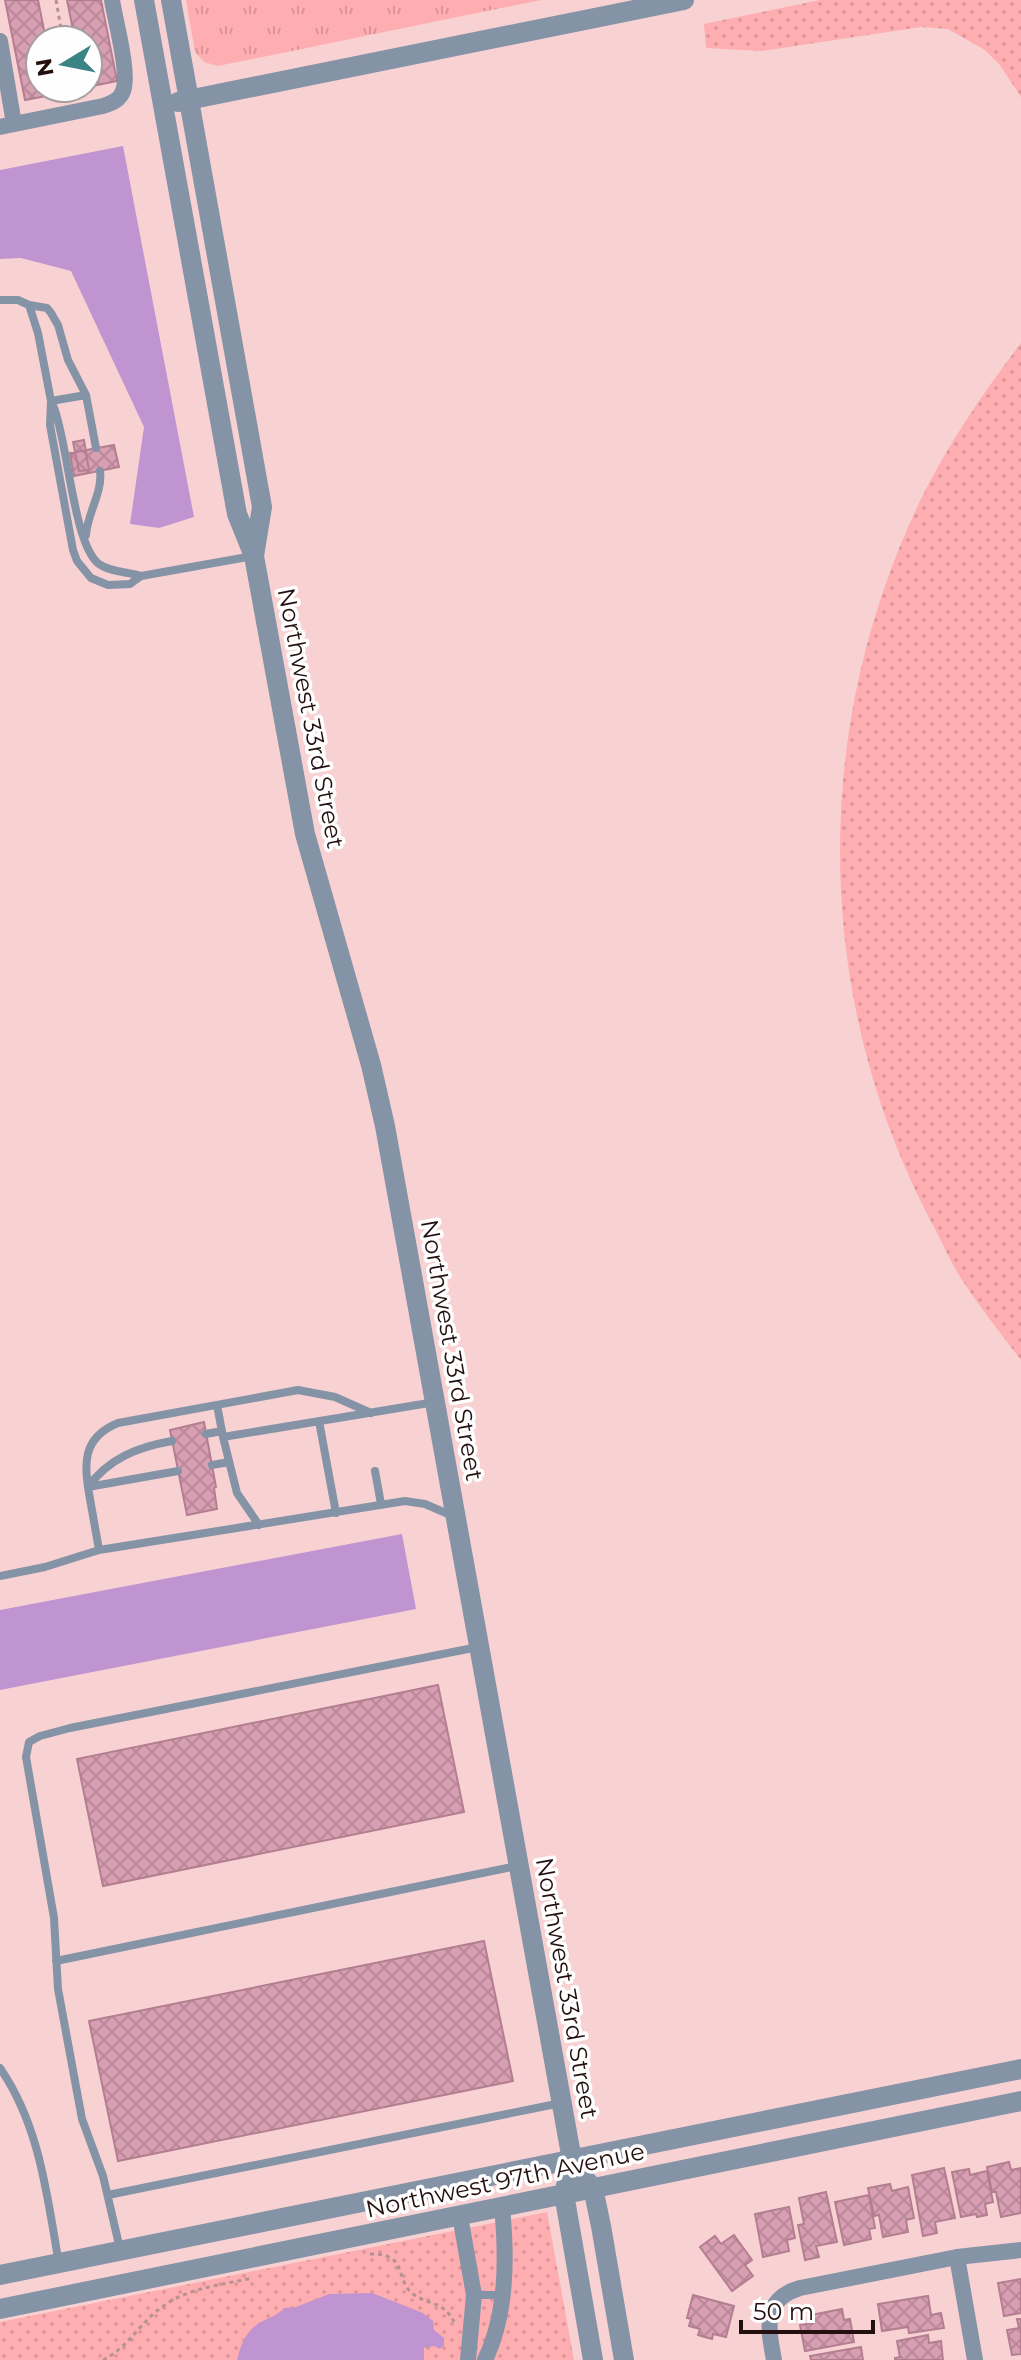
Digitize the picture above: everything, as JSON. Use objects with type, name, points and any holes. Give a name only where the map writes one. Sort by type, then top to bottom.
[{"type":"street","points":[[0,41],[7,125],[103,106],[121,95],[125,73],[112,0]]},
{"type":"street","name":"Northwest 33rd Street","points":[[144,0],[237,514],[254,556],[305,834],[383,1115],[572,2160],[564,2194],[593,2360]]},
{"type":"street","name":"Northwest 33rd Street","points":[[171,0],[262,507],[254,556]]},
{"type":"street","points":[[163,105],[684,0]]},
{"type":"street","name":"Northwest 97th Avenue","points":[[0,2275],[1021,2069]]},
{"type":"street","name":"Northwest 97th Avenue","points":[[0,2309],[1021,2101]]},
{"type":"street","name":"Northwest 33rd Street","points":[[572,2160],[593,2188],[624,2360]]},
{"type":"street","points":[[485,2360],[494,2337],[503,2295],[502,2207]]},
{"type":"street","points":[[460,2216],[474,2295],[468,2360]]},
{"type":"street","points":[[774,2360],[769,2321],[775,2304],[788,2292],[957,2257],[1021,2250]]},
{"type":"street","points":[[121,2252],[127,2284]]},
{"type":"street","points":[[957,2257],[975,2360]]},
{"type":"lane","points":[[0,300],[12,299],[47,308],[51,313],[58,325],[72,370],[86,395],[96,448]]},
{"type":"lane","points":[[29,305],[38,333],[51,401],[50,425],[73,550],[77,561],[91,578],[108,585],[130,584],[141,576],[254,556]]},
{"type":"lane","points":[[51,401],[86,395]]},
{"type":"lane","points":[[51,401],[60,421],[75,508],[91,555],[111,570],[141,576]]},
{"type":"lane","points":[[87,544],[88,521],[101,481],[100,471]]},
{"type":"lane","points":[[99,1550],[85,1465],[98,1435],[107,1428],[118,1423],[288,1391],[306,1390],[335,1397],[371,1413]]},
{"type":"lane","points":[[206,1434],[319,1421],[436,1402]]},
{"type":"lane","points":[[217,1405],[237,1493],[259,1525]]},
{"type":"lane","points":[[319,1421],[336,1513]]},
{"type":"lane","points":[[88,1487],[112,1462],[134,1450],[172,1441]]},
{"type":"lane","points":[[212,1465],[229,1462]]},
{"type":"lane","points":[[88,1487],[178,1471]]},
{"type":"lane","points":[[375,1471],[381,1504]]},
{"type":"lane","points":[[0,1576],[45,1567],[99,1550],[381,1504],[416,1502],[456,1517]]},
{"type":"lane","points":[[121,2252],[103,2176],[82,2119],[58,1989],[54,1918],[26,1751],[29,1742],[70,1728],[479,1646]]},
{"type":"lane","points":[[56,1961],[518,1866]]},
{"type":"lane","points":[[0,2068],[19,2100],[35,2139],[59,2264]]},
{"type":"lane","points":[[108,2195],[561,2103]]},
{"type":"lane","points":[[474,2295],[503,2295]]},
{"type":"path","points":[[56,0],[60,24]]},
{"type":"path","points":[[358,2256],[379,2254],[394,2260],[408,2289],[445,2309],[454,2322],[454,2331]]},
{"type":"path","points":[[103,2360],[131,2341],[155,2312],[169,2302],[203,2289],[265,2276]]},
{"type":"green space","points":[[186,0],[541,0],[218,66],[204,62],[195,52]]},
{"type":"green space","points":[[820,0],[1021,0],[1021,97],[999,64],[985,50],[948,29],[921,27],[762,51],[706,48],[704,24]]},
{"type":"green space","points":[[1021,343],[1021,1360],[957,1271],[895,1142],[866,1052],[847,960],[840,867],[844,773],[858,681],[884,590],[920,501],[942,459]]},
{"type":"green space","points":[[547,2212],[574,2360],[0,2360],[0,2322]]},
{"type":"shaded area","points":[[123,146],[194,517],[159,528],[130,524],[144,427],[71,271],[21,258],[0,259],[0,170]]},
{"type":"shaded area","points":[[402,1534],[416,1609],[0,1690],[0,1610]]},
{"type":"shaded area","points":[[372,2293],[423,2313],[433,2321],[434,2330],[444,2338],[444,2345],[440,2349],[434,2346],[424,2348],[424,2360],[237,2360],[242,2343],[251,2329],[284,2308],[296,2307],[329,2294]]},
{"type":"building","points":[[5,0],[38,0],[43,24],[24,24],[24,95]]},
{"type":"building","points":[[67,0],[101,0],[117,81],[104,84],[104,24],[72,24]]},
{"type":"building","points":[[84,440],[89,470],[79,471],[73,442]]},
{"type":"building","points":[[114,445],[119,467],[74,476],[70,453]]},
{"type":"building","points":[[204,1422],[217,1509],[187,1515],[170,1430]]},
{"type":"building","points":[[438,1685],[464,1812],[103,1886],[77,1759]]},
{"type":"building","points":[[484,1941],[513,2081],[118,2161],[89,2021]]},
{"type":"building","points":[[1009,2162],[1011,2170],[1021,2168],[1021,2213],[1001,2217],[987,2167]]},
{"type":"building","points":[[944,2168],[955,2218],[935,2222],[937,2233],[923,2236],[912,2175]]},
{"type":"building","points":[[969,2169],[970,2175],[987,2171],[993,2202],[985,2204],[987,2215],[961,2217],[952,2172]]},
{"type":"building","points":[[890,2184],[892,2191],[908,2187],[914,2218],[906,2220],[908,2232],[883,2237],[879,2215],[874,2216],[868,2188]]},
{"type":"building","points":[[826,2192],[837,2242],[816,2246],[819,2257],[805,2260],[798,2225],[804,2224],[799,2198]]},
{"type":"building","points":[[869,2195],[875,2228],[869,2229],[871,2239],[844,2245],[835,2202]]},
{"type":"building","points":[[789,2207],[795,2238],[787,2240],[789,2251],[763,2257],[755,2214]]},
{"type":"building","points":[[734,2235],[752,2260],[745,2265],[753,2276],[732,2291],[700,2247],[715,2236],[721,2244]]},
{"type":"building","points":[[1021,2279],[1021,2313],[1004,2316],[998,2283]]},
{"type":"building","points":[[693,2295],[734,2306],[726,2337],[713,2334],[712,2339],[698,2335],[700,2329],[689,2326],[691,2319],[687,2318]]},
{"type":"building","points":[[928,2296],[931,2315],[941,2313],[944,2328],[909,2333],[908,2327],[882,2331],[878,2304]]},
{"type":"building","points":[[842,2309],[844,2320],[850,2319],[854,2342],[805,2351],[800,2325],[813,2323],[811,2315]]},
{"type":"building","points":[[1017,2319],[1021,2319],[1021,2354],[1012,2355],[1007,2330],[1019,2328]]},
{"type":"building","points":[[928,2335],[929,2343],[941,2341],[943,2360],[895,2360],[900,2357],[897,2341]]},
{"type":"building","points":[[861,2347],[863,2360],[811,2360],[810,2356]]}]
